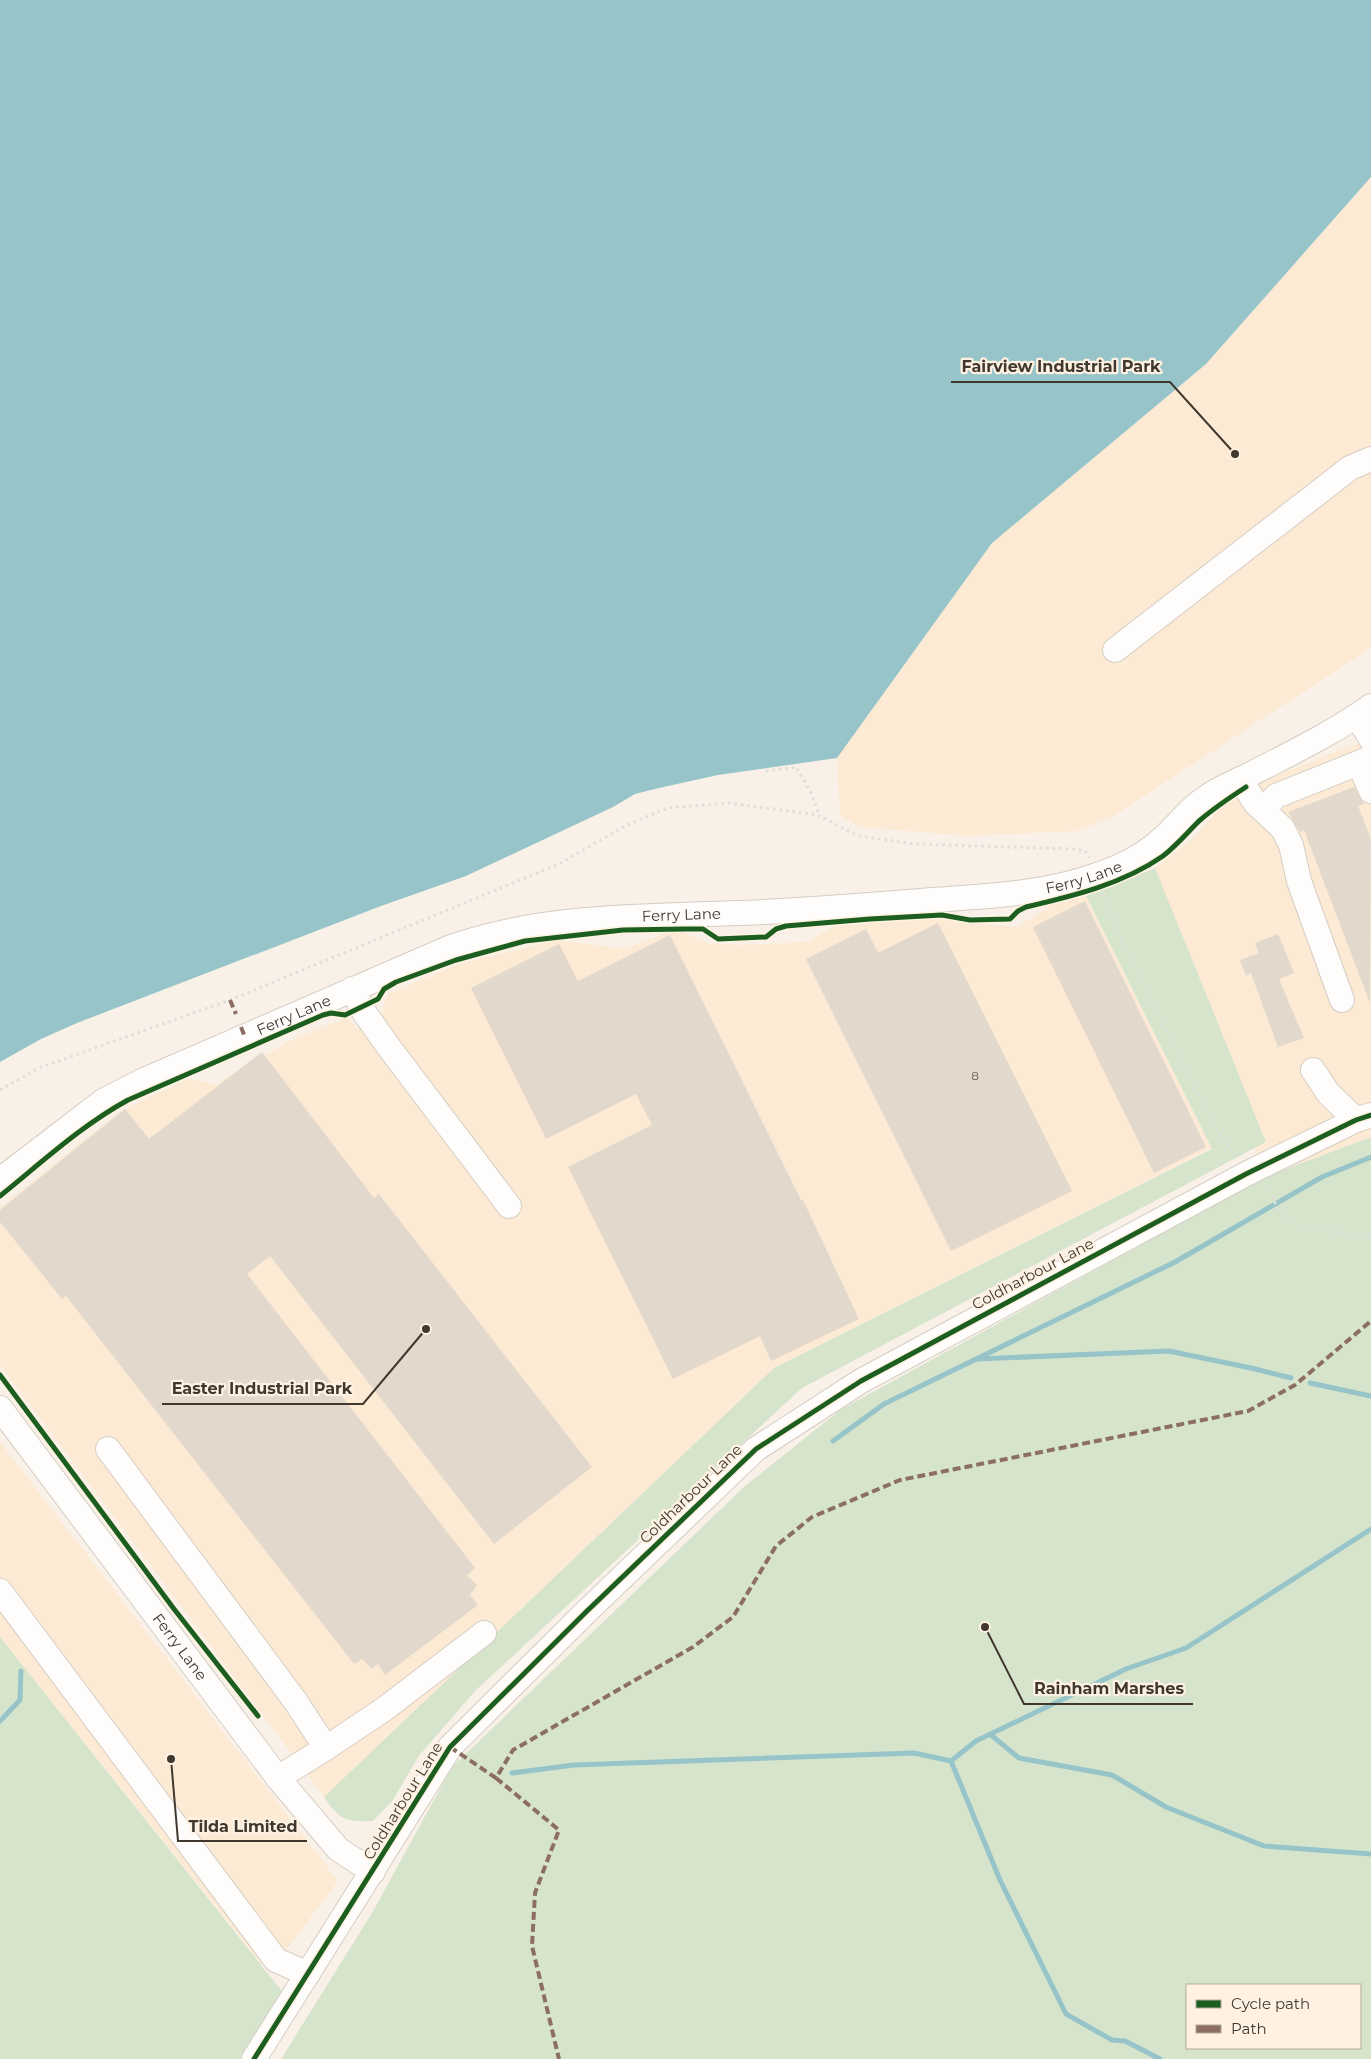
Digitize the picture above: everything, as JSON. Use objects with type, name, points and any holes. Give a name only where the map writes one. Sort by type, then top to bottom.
[{"type":"street","points":[[1115,650],[1350,468],[1371,459]]},
{"type":"street","points":[[1364,711],[1371,739]]},
{"type":"street","name":"Ferry Lane","points":[[0,1180],[103,1101],[142,1080],[450,947],[520,928],[613,917],[738,913],[986,898],[1032,891],[1096,876],[1124,864],[1151,848],[1202,799],[1364,711]]},
{"type":"street","points":[[1263,810],[1276,796],[1365,761],[1371,791]]},
{"type":"street","points":[[1240,779],[1256,804],[1283,829],[1291,845],[1299,881],[1342,1000]]},
{"type":"street","points":[[352,989],[364,1012],[388,1046],[509,1206]]},
{"type":"street","points":[[1312,1070],[1328,1093],[1364,1118]]},
{"type":"street","name":"Coldharbour Lane","points":[[254,2059],[450,1747],[586,1612],[756,1449],[861,1381],[1256,1178],[1364,1118]]},
{"type":"street","name":"Ferry Lane","points":[[0,1408],[278,1778],[338,1849],[372,1872]]},
{"type":"street","points":[[108,1449],[296,1702],[326,1748]]},
{"type":"street","points":[[0,1591],[276,1960],[308,1974]]},
{"type":"street","points":[[278,1778],[384,1710],[484,1633]]},
{"type":"path","points":[[766,771],[796,767],[816,801],[818,815]]},
{"type":"path","points":[[0,1090],[39,1068],[230,1000],[550,868],[626,826],[667,808],[729,803],[818,815],[858,836],[915,844],[1075,849],[1085,851]]},
{"type":"path","points":[[1096,876],[1123,943],[1213,1124],[1229,1146],[1256,1178],[1285,1218],[1296,1224],[1322,1230],[1357,1234],[1371,1233]]},
{"type":"shaded area","points":[[1371,177],[1371,648],[1115,815],[1079,831],[969,836],[860,827],[842,817],[840,815],[837,758],[992,543],[1206,364]]},
{"type":"shaded area","points":[[1371,738],[1371,1137],[1265,1177],[1155,868],[1192,839],[1225,803],[1260,782]]},
{"type":"shaded area","points":[[1086,896],[1212,1148],[774,1368],[324,1797],[0,1365],[0,1207],[120,1111],[188,1079],[216,1084],[291,1040],[348,1017],[357,1029],[381,1014],[388,994],[458,964],[558,940],[625,949],[666,933],[683,932],[710,944],[740,945],[807,942],[835,926],[929,919],[1017,927],[1051,905]]},
{"type":"shaded area","points":[[0,1442],[338,1881],[269,1973],[0,1637]]},
{"type":"green space","points":[[1155,868],[1266,1142],[802,1388],[475,1691],[418,1757],[393,1800],[373,1821],[350,1820],[334,1811],[324,1797],[774,1368],[1212,1149],[1086,896]]},
{"type":"green space","points":[[1371,1137],[1371,2059],[281,2059],[372,1913],[452,1767],[745,1486],[840,1410],[1265,1177]]},
{"type":"green space","points":[[0,1637],[285,1995],[241,2059],[0,2059]]},
{"type":"water","points":[[0,0],[1371,0],[1371,177],[1206,364],[992,543],[837,758],[718,775],[635,794],[613,807],[466,876],[381,906],[77,1023],[41,1039],[0,1062]]},
{"type":"building","points":[[1354,787],[1364,804],[1358,806],[1371,839],[1370,1003],[1304,830],[1300,832],[1288,812]]},
{"type":"building","points":[[1085,901],[1206,1147],[1154,1173],[1033,927]]},
{"type":"building","points":[[938,923],[1072,1191],[951,1251],[806,959],[866,929],[878,953]]},
{"type":"building","points":[[1278,934],[1294,973],[1279,979],[1304,1038],[1278,1047],[1251,973],[1246,976],[1240,960],[1259,953],[1255,943]]},
{"type":"building","points":[[670,935],[801,1200],[803,1200],[859,1319],[771,1361],[760,1336],[673,1379],[568,1167],[652,1125],[636,1094],[546,1139],[471,988],[559,944],[578,981]]},
{"type":"building","points":[[262,1052],[374,1198],[379,1194],[592,1467],[494,1544],[270,1256],[247,1274],[475,1568],[467,1576],[477,1585],[470,1595],[478,1605],[385,1675],[378,1664],[372,1669],[362,1659],[354,1664],[66,1296],[62,1299],[0,1222],[0,1210],[125,1109],[149,1139]]},
{"type":"waterway","points":[[833,1441],[884,1404],[1175,1262],[1322,1177],[1371,1157]]},
{"type":"waterway","points":[[977,1359],[1169,1351],[1291,1378]]},
{"type":"waterway","points":[[1310,1383],[1371,1396]]},
{"type":"waterway","points":[[951,1761],[976,1741],[1126,1669],[1186,1648],[1371,1529]]},
{"type":"waterway","points":[[0,1721],[20,1700],[21,1671]]},
{"type":"waterway","points":[[991,1735],[1019,1758],[1112,1775],[1166,1807],[1264,1846],[1371,1854]]},
{"type":"waterway","points":[[512,1773],[574,1765],[914,1753],[951,1761],[1000,1880],[1066,2014],[1112,2040],[1125,2041],[1160,2059]]},
{"type":"marked path","points":[[230,1000],[236,1014]]},
{"type":"marked path","points":[[241,1027],[245,1037]]},
{"type":"marked path","points":[[450,1747],[496,1778],[513,1750],[693,1647],[733,1617],[776,1546],[812,1517],[900,1480],[1248,1411],[1295,1385],[1371,1321]]},
{"type":"marked path","points":[[496,1778],[559,1830],[535,1893],[532,1946],[559,2059]]},
{"type":"cycle path","points":[[0,1196],[78,1133],[128,1100],[323,1015],[331,1013],[345,1015],[378,999],[384,989],[396,982],[456,960],[525,941],[623,930],[703,929],[718,939],[766,937],[776,929],[786,926],[870,919],[942,915],[970,920],[1010,919],[1018,911],[1026,907],[1097,888],[1148,866],[1168,852],[1205,816],[1246,787]]},
{"type":"cycle path","points":[[254,2059],[450,1747],[586,1612],[756,1449],[861,1381],[1246,1174],[1356,1120],[1371,1115]]},
{"type":"cycle path","points":[[0,1375],[174,1609],[258,1716]]},
{"type":"place","name":"Fairview Industrial Park","points":[[1235,454]]},
{"type":"place","name":"Easter Industrial Park","points":[[426,1329]]},
{"type":"place","name":"Rainham Marshes","points":[[985,1627]]},
{"type":"place","name":"Tilda Limited","points":[[171,1759]]}]
